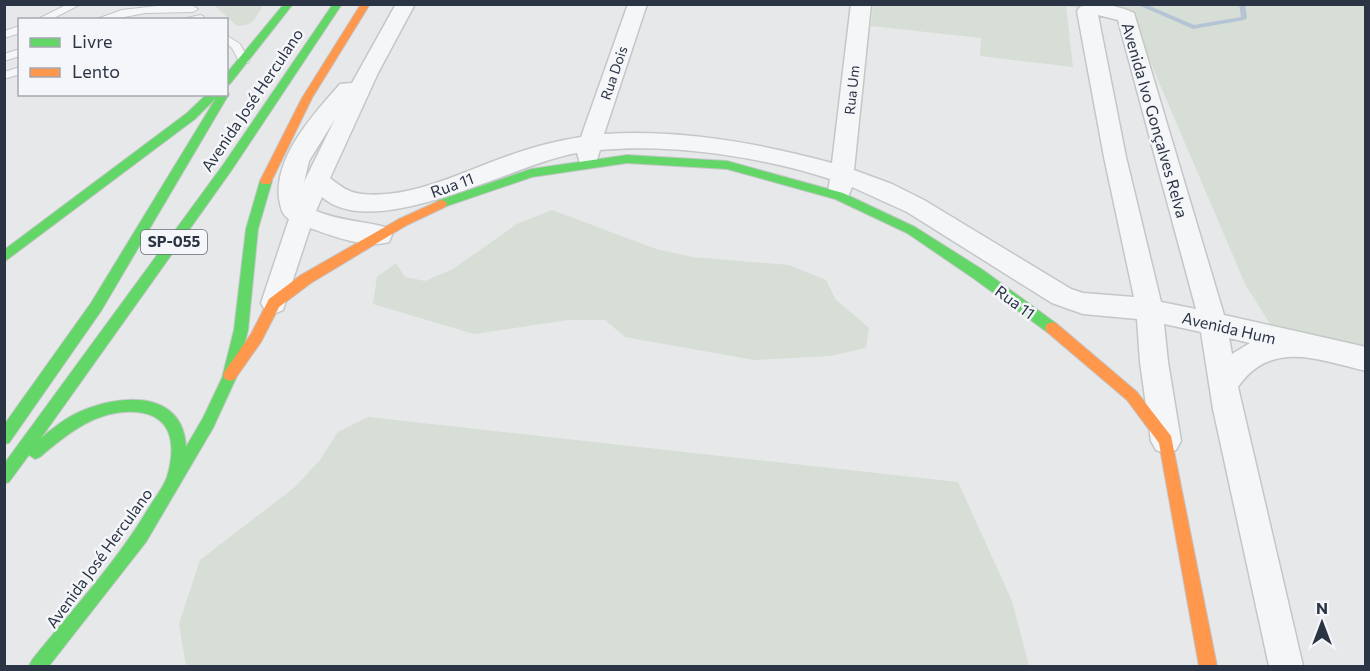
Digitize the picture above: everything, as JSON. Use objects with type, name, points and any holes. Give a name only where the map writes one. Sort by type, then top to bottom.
[{"type":"main road","name":"Avenida José Herculano","points":[[228,82],[289,4]]},
{"type":"main road","name":"Avenida José Herculano","points":[[4,479],[227,168],[338,4]]},
{"type":"main road","name":"Avenida José Herculano","points":[[39,665],[127,554],[172,486],[208,423],[229,378],[241,330],[252,229],[267,177],[307,98],[366,4]]},
{"type":"main road","points":[[4,257],[190,116],[212,96]]},
{"type":"main road","points":[[4,438],[96,307],[223,96]]},
{"type":"main road","name":"Rua 11","points":[[841,186],[978,274],[1055,330],[1132,396],[1166,441]]},
{"type":"main road","name":"Rua 11","points":[[274,303],[306,279],[442,197]]},
{"type":"main road","points":[[229,378],[256,338],[274,303]]},
{"type":"main road","points":[[4,479],[51,438],[81,418],[113,406],[141,406],[164,414],[171,421],[178,450],[172,486]]},
{"type":"main road","name":"Avenida Ivo Gonçalves Relva","points":[[1166,441],[1208,666]]},
{"type":"street","points":[[274,303],[280,276],[317,180],[369,67],[406,4]]},
{"type":"street","name":"Rua Dois","points":[[589,153],[638,4]]},
{"type":"street","name":"Rua Um","points":[[841,186],[861,4]]},
{"type":"street","name":"Avenida Ivo Gonçalves Relva","points":[[1166,441],[1154,362],[1150,311],[1115,157],[1087,11],[1099,9],[1113,11],[1127,17],[1213,323],[1227,409],[1286,666]]},
{"type":"street","points":[[369,67],[334,105],[314,132],[296,164],[289,187],[293,210],[302,216],[336,229],[380,235]]},
{"type":"street","name":"Rua 11","points":[[317,180],[325,192],[342,199],[366,203],[442,197],[536,154],[589,153],[644,140],[775,155],[841,186],[886,191],[970,238],[1029,277],[1078,303],[1150,311]]},
{"type":"street","points":[[1055,330],[1078,303]]},
{"type":"street","name":"Avenida Hum","points":[[1150,311],[1213,323],[1365,359]]},
{"type":"street","name":"Avenida Hum","points":[[1224,384],[1237,364],[1262,350],[1307,345]]},
{"type":"lane","points":[[46,18],[77,4]]},
{"type":"lane","points":[[103,18],[116,12],[191,7]]},
{"type":"lane","points":[[228,40],[236,46],[244,61]]},
{"type":"shaded area","points":[[873,4],[1365,5],[1365,351],[1274,330],[1246,286],[1141,40],[1109,13],[1066,6],[1073,67],[980,56],[981,38],[871,26]]},
{"type":"shaded area","points":[[214,5],[263,5],[250,23],[237,26]]},
{"type":"shaded area","points":[[552,210],[656,249],[692,257],[789,265],[826,280],[836,300],[869,328],[866,348],[830,356],[754,360],[625,337],[605,320],[568,320],[474,334],[373,304],[377,277],[396,263],[405,277],[425,281],[453,269],[517,224]]},
{"type":"shaded area","points":[[368,417],[958,482],[1012,601],[1029,666],[186,666],[179,624],[200,560],[295,487],[320,460],[338,432]]},
{"type":"waterway","points":[[1139,4],[1193,27],[1244,18],[1242,4]]},
{"type":"traffic: fast","points":[[228,80],[289,4]]},
{"type":"traffic: fast","points":[[4,477],[227,168],[338,4]]},
{"type":"traffic: fast","points":[[4,257],[191,116],[212,96]]},
{"type":"traffic: fast","points":[[4,438],[96,307],[223,96]]},
{"type":"traffic: fast","points":[[441,204],[531,173],[627,159],[727,165],[839,196],[911,230],[978,274],[1052,328]]},
{"type":"traffic: fast","points":[[38,666],[140,537],[208,423],[229,378],[241,330],[252,229],[266,181]]},
{"type":"traffic: fast","points":[[35,452],[67,426],[90,414],[117,407],[145,407],[157,410],[168,417],[175,428],[178,447],[174,478]]},
{"type":"traffic: slow","points":[[266,181],[307,98],[366,4]]},
{"type":"traffic: slow","points":[[230,375],[256,338],[274,303],[306,279],[403,222],[441,204]]},
{"type":"traffic: slow","points":[[1052,328],[1132,396],[1166,441],[1208,666]]}]
